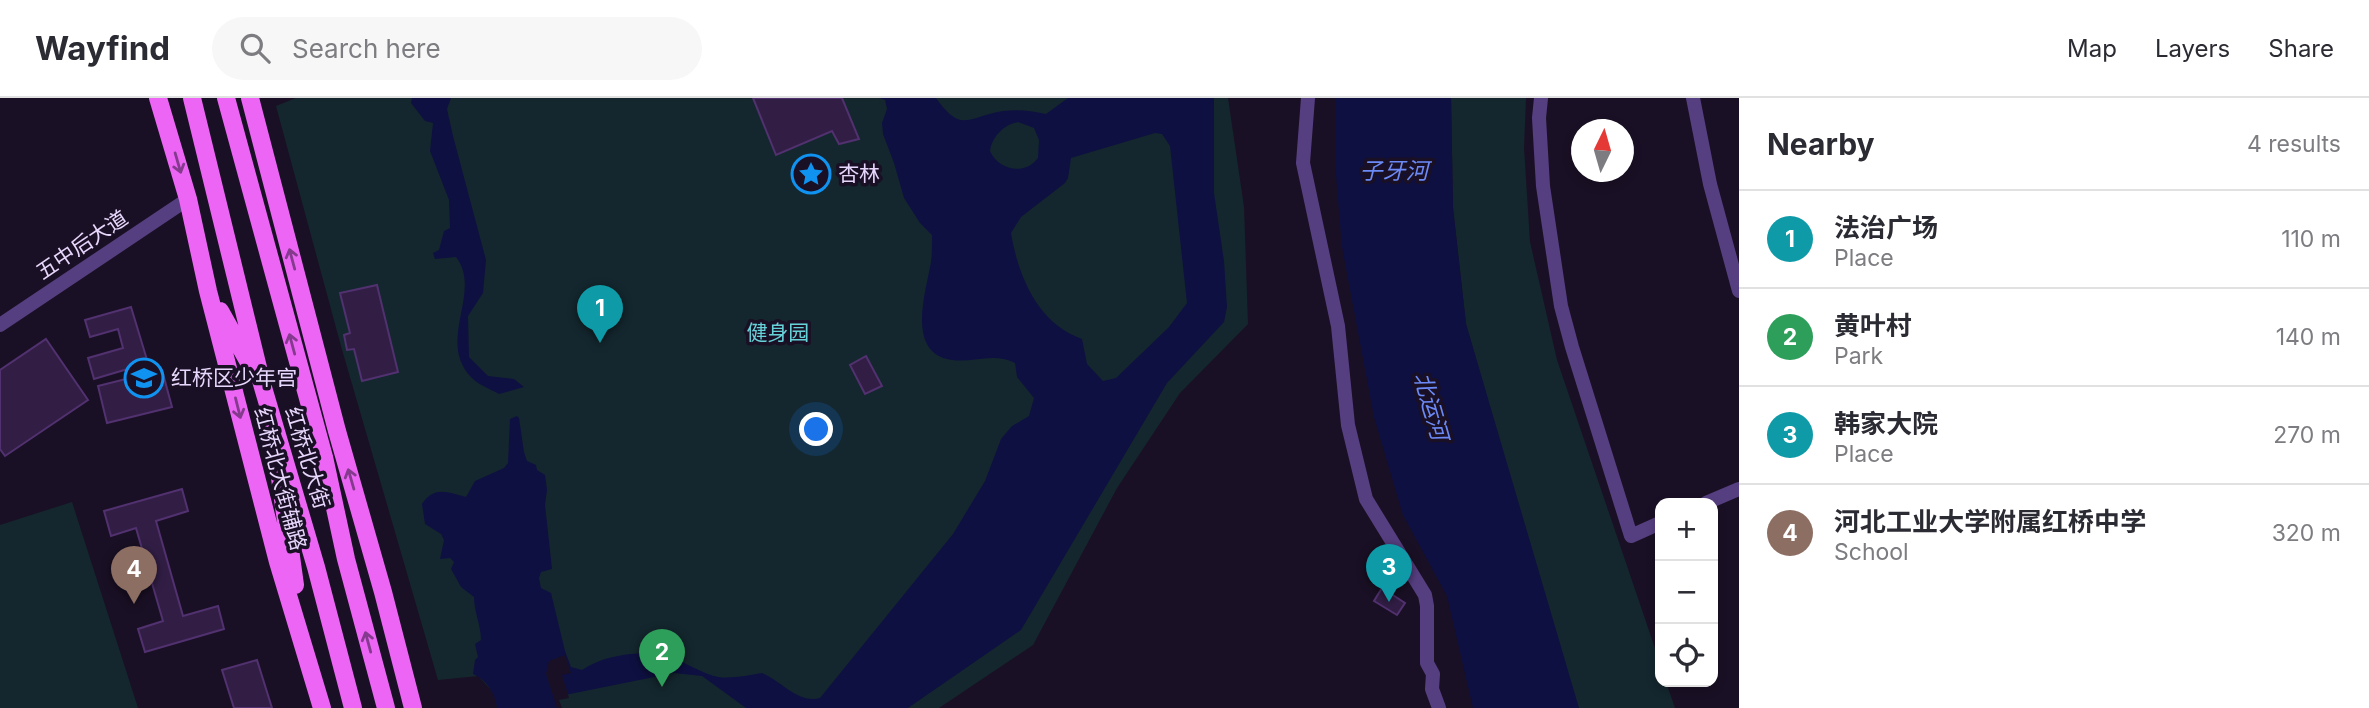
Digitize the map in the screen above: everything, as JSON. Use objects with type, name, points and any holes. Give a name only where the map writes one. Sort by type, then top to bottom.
[{"type":"main road","name":"红桥北大街辅路","points":[[158,98],[188,199],[208,291],[278,562],[323,708]]},
{"type":"main road","name":"红桥北大街","points":[[192,98],[262,384],[316,567],[353,708]]},
{"type":"main road","name":"红桥北大街","points":[[226,98],[324,457],[346,559],[386,708]]},
{"type":"main road","points":[[250,98],[413,708]]},
{"type":"main road","points":[[208,291],[262,384]]},
{"type":"main road","points":[[277,440],[285,522],[304,645]]},
{"type":"main road","points":[[324,457],[363,554],[383,592]]},
{"type":"street","points":[[1308,98],[1303,163],[1338,326],[1348,425],[1366,499],[1425,595],[1427,663],[1433,674],[1432,689],[1439,708]]},
{"type":"street","points":[[1541,98],[1539,128],[1545,199],[1554,266],[1572,347],[1631,536],[1655,525]]},
{"type":"street","points":[[1693,98],[1710,184],[1739,291]]},
{"type":"street","name":"五中后大道","points":[[0,325],[188,199]]},
{"type":"street","points":[[1718,498],[1739,489]]},
{"type":"green space","name":"健身园","points":[[296,98],[1228,98],[1244,207],[1248,324],[1180,393],[1117,488],[1033,645],[939,708],[497,708],[495,694],[478,676],[438,680],[341,346],[276,106]]},
{"type":"green space","points":[[1451,98],[1526,98],[1524,148],[1530,242],[1557,360],[1655,648],[1655,687],[1668,687],[1675,708],[1577,708],[1466,324],[1453,208]]},
{"type":"green space","points":[[72,502],[138,708],[0,708],[0,525]]},
{"type":"water","points":[[412,98],[451,98],[447,109],[486,260],[483,293],[468,316],[469,357],[488,376],[514,379],[524,387],[499,394],[474,380],[461,363],[458,332],[465,285],[463,271],[456,257],[435,259],[433,253],[439,250],[444,231],[450,228],[449,200],[430,151],[433,123],[425,121],[411,103]]},
{"type":"water","points":[[879,98],[936,98],[952,116],[966,120],[1009,110],[1046,114],[1068,98],[1214,98],[1214,193],[1224,261],[1227,307],[1224,322],[1167,383],[1021,630],[908,708],[746,708],[702,676],[674,673],[555,697],[558,708],[497,708],[490,688],[473,674],[478,657],[475,644],[481,640],[474,597],[461,587],[451,569],[454,562],[450,558],[440,559],[444,540],[441,534],[425,524],[422,504],[437,492],[466,497],[475,481],[504,468],[508,463],[510,419],[517,416],[519,418],[527,461],[536,465],[537,470],[545,475],[545,505],[552,569],[541,572],[539,578],[541,588],[551,593],[571,667],[582,670],[602,660],[626,655],[662,655],[718,677],[762,673],[797,695],[812,699],[820,698],[953,534],[985,481],[1001,439],[1012,426],[1029,416],[1034,398],[1017,377],[1015,363],[999,358],[952,360],[937,355],[928,346],[923,334],[922,320],[931,262],[932,235],[920,223],[904,198],[883,134],[882,123],[887,109],[885,100]],"holes":[[[1018,122],[1034,128],[1039,140],[1038,158],[1033,164],[1019,169],[999,163],[990,151],[999,132]],[[1155,133],[1162,134],[1170,146],[1187,303],[1169,327],[1116,378],[1103,381],[1087,364],[1082,339],[1053,322],[1033,296],[1019,266],[1011,233],[1021,217],[1065,183],[1071,158]]]},
{"type":"water","name":"子牙河","points":[[1335,98],[1451,98],[1453,208],[1466,324],[1579,708],[1473,708],[1447,596],[1403,515],[1374,417],[1342,247],[1335,163]]},
{"type":"pier","points":[[565,655],[571,673],[562,675],[569,698],[559,700],[562,708],[557,708],[546,674],[549,661]]},
{"type":"building","points":[[753,98],[842,98],[859,139],[839,144],[832,131],[776,155]]},
{"type":"building","points":[[377,285],[398,372],[362,381],[354,349],[347,350],[344,335],[350,333],[340,293]]},
{"type":"building","points":[[131,307],[148,363],[94,379],[88,358],[123,348],[118,329],[90,337],[85,320]]},
{"type":"building","points":[[46,339],[88,400],[5,456],[0,449],[0,370]]},
{"type":"building","points":[[866,356],[882,386],[865,394],[850,365]]},
{"type":"building","points":[[162,370],[172,407],[107,423],[98,386]]},
{"type":"building","points":[[182,489],[188,511],[156,521],[183,616],[218,606],[224,629],[145,652],[138,629],[163,621],[136,528],[111,536],[104,511]]},
{"type":"building","points":[[1382,588],[1405,603],[1397,615],[1374,601]]},
{"type":"building","points":[[257,660],[272,708],[234,708],[222,670]]},
{"type":"place","name":"杏林","points":[[811,174]]},
{"type":"place","name":"法治广场","points":[[600,343]]},
{"type":"place","name":"红桥区少年宫","points":[[144,378]]},
{"type":"place","name":"韩家大院","points":[[1389,602]]},
{"type":"place","name":"河北工业大学附属红桥中学","points":[[134,604]]},
{"type":"place","name":"黄叶村","points":[[662,687]]},
{"type":"water label","name":"北运河","points":[[1431,406]]}]
